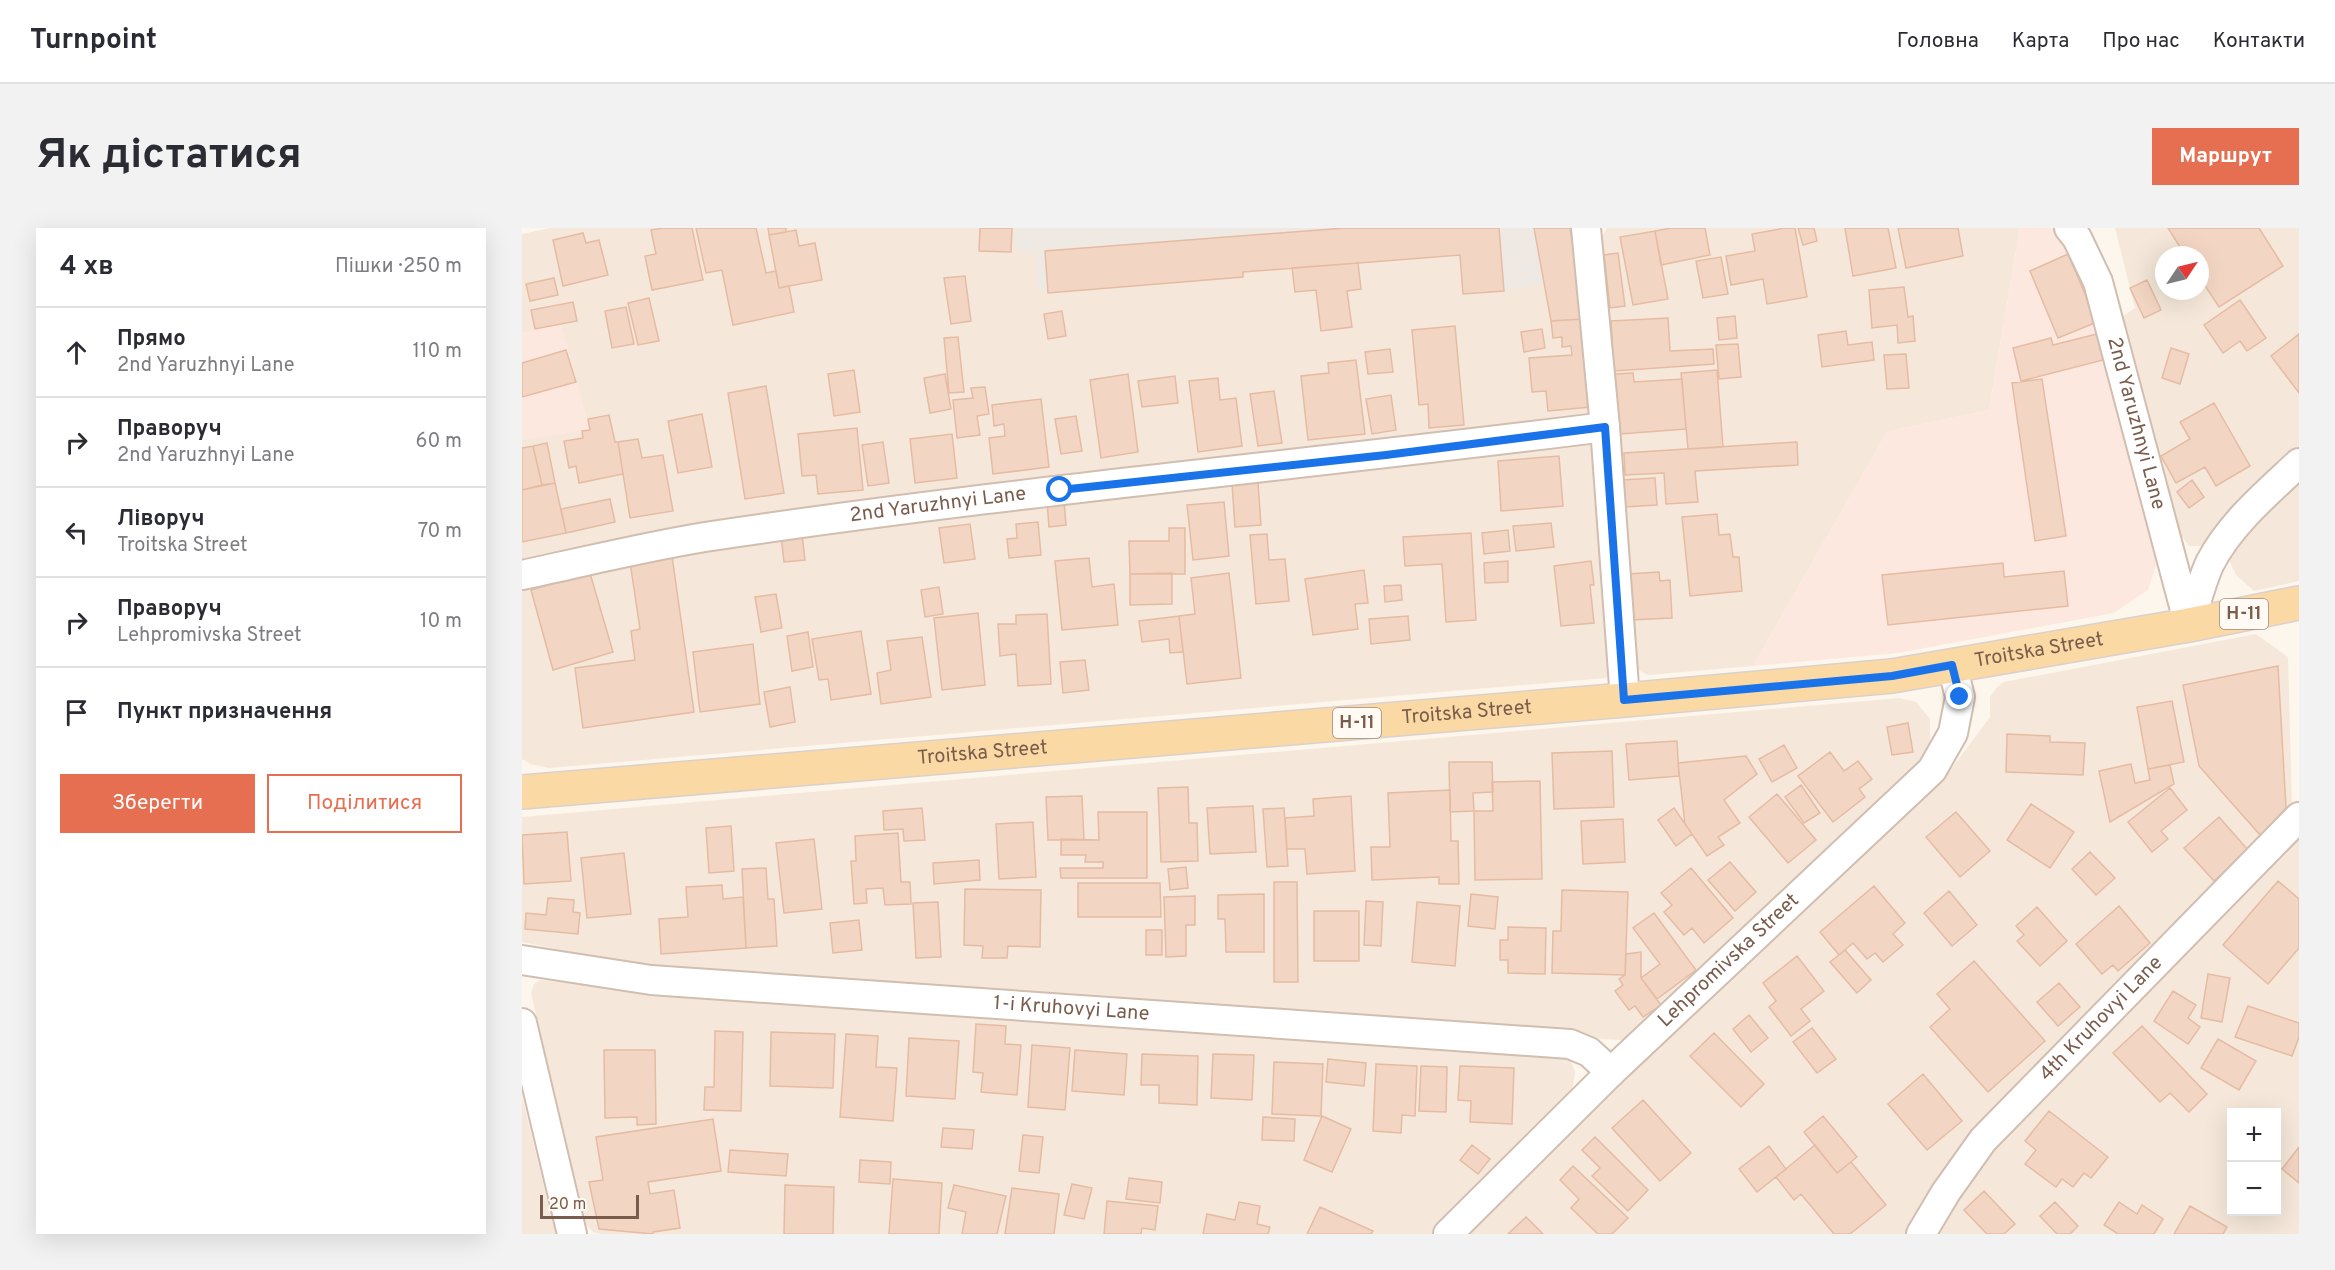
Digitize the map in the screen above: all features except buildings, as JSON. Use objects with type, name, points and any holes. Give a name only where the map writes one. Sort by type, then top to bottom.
[{"type":"main road","name":"Troitska Street","points":[[522,792],[1892,676],[2189,625],[2299,603]]},
{"type":"street","points":[[1586,228],[1605,427],[1624,700]]},
{"type":"street","name":"2nd Yaruzhnyi Lane","points":[[2068,228],[2077,238],[2098,282],[2189,625]]},
{"type":"street","name":"2nd Yaruzhnyi Lane","points":[[522,575],[702,538],[1060,490],[1375,456],[1605,427]]},
{"type":"street","points":[[2189,625],[2210,564],[2227,537],[2253,507],[2299,463]]},
{"type":"street","name":"Lehpromivska Street","points":[[1448,1234],[1611,1072],[1932,770],[1953,733],[1960,697],[1952,665]]},
{"type":"street","name":"4th Kruhovyi Lane","points":[[1921,1234],[1946,1192],[1983,1140],[2299,817]]},
{"type":"street","name":"1-i Kruhovyi Lane","points":[[522,960],[651,980],[1570,1044],[1589,1052],[1611,1072]]},
{"type":"street","points":[[522,1023],[572,1234]]},
{"type":"shaded area","points":[[550,228],[1570,228],[1592,409],[1588,415],[522,563],[522,234]]},
{"type":"shaded area","points":[[1015,228],[1570,228],[1551,321],[1544,283],[1504,291],[1463,294],[1460,255],[1243,272],[1243,277],[1048,293],[1038,289],[1036,252],[1026,253],[1015,248]]},
{"type":"shaded area","points":[[1607,228],[2020,228],[1989,410],[1887,432],[1753,666],[1648,675],[1636,669],[1600,240]]},
{"type":"shaded area","points":[[2020,228],[2052,228],[2068,246],[2089,290],[2160,554],[2148,590],[2114,613],[1898,653],[1753,666],[1887,432],[1989,410]]},
{"type":"shaded area","points":[[2115,228],[2299,228],[2299,449],[2203,546],[2189,546],[2178,531],[2120,318],[2135,308]]},
{"type":"shaded area","points":[[561,324],[590,430],[522,440],[522,333]]},
{"type":"shaded area","points":[[1582,442],[1596,447],[1612,670],[1606,678],[549,768],[530,764],[522,759],[522,586],[704,546]]},
{"type":"shaded area","points":[[2299,475],[2299,581],[2254,591],[2236,575],[2229,560],[2234,544]]},
{"type":"shaded area","points":[[2256,634],[2288,657],[2292,809],[1909,1234],[1464,1234],[1617,1081],[1949,772],[1990,717],[1990,697],[1997,687],[2004,682]]},
{"type":"shaded area","points":[[1900,698],[1916,702],[1930,719],[1930,743],[1922,761],[1636,1034],[1621,1040],[1600,1039],[1580,1031],[660,970],[522,942],[522,817]]},
{"type":"shaded area","points":[[2299,833],[2299,1234],[1934,1234],[1993,1145]]},
{"type":"shaded area","points":[[540,980],[640,990],[1569,1057],[1575,1072],[1572,1090],[1542,1129],[1432,1234],[601,1234],[593,1232],[586,1224],[531,993],[534,984]]},
{"type":"shaded area","points":[[522,1097],[556,1234],[522,1234]]},
{"type":"route","points":[[1060,490],[1386,455],[1605,427],[1624,700],[1892,676],[1952,665],[1960,697]]}]
